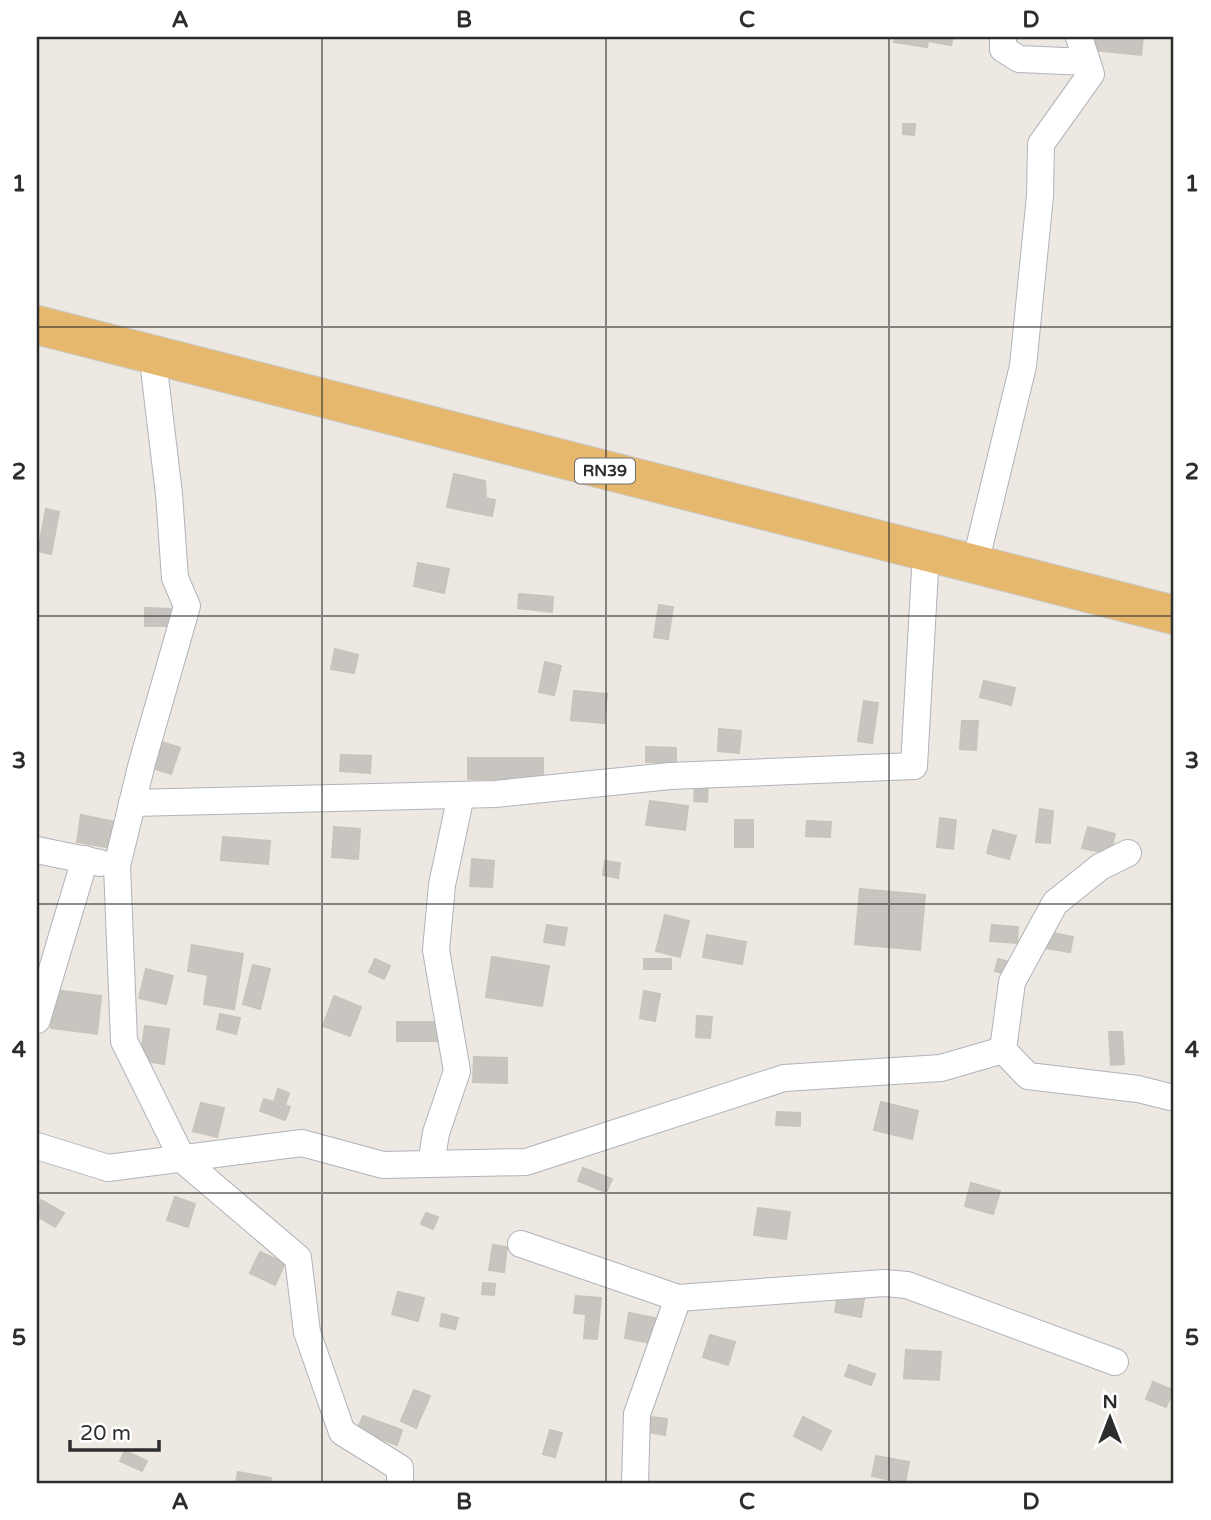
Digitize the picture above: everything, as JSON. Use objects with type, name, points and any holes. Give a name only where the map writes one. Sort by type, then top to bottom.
[{"type":"highway","name":"RN39","points":[[37,325],[152,352],[430,426],[1174,615]]},
{"type":"street","points":[[1003,37],[1003,49],[1019,60],[1087,62]]},
{"type":"street","points":[[975,564],[1023,366],[1040,197],[1041,144],[1091,74],[1079,37]]},
{"type":"street","points":[[152,352],[169,494],[174,578],[187,606],[117,866],[124,1041],[183,1160],[298,1258],[307,1332],[342,1432],[400,1468],[400,1483]]},
{"type":"street","points":[[132,803],[495,794],[670,776],[914,766],[926,552]]},
{"type":"street","points":[[431,1164],[436,1133],[457,1071],[436,950],[442,885],[461,795]]},
{"type":"street","points":[[37,850],[117,866]]},
{"type":"street","points":[[1003,1050],[1012,982],[1055,903],[1100,867],[1128,853]]},
{"type":"street","points":[[37,1020],[85,859]]},
{"type":"street","points":[[37,1146],[108,1168],[302,1143],[383,1165],[526,1162],[784,1078],[941,1068],[1003,1050]]},
{"type":"street","points":[[1003,1050],[1028,1076],[1138,1089],[1174,1098]]},
{"type":"street","points":[[521,1244],[678,1298],[884,1283],[907,1285],[1115,1362]]},
{"type":"street","points":[[635,1483],[637,1414],[678,1298]]},
{"type":"building","points":[[895,37],[953,37],[951,45],[928,41],[927,47],[894,42]]},
{"type":"building","points":[[1096,37],[1143,37],[1141,55],[1094,50]]},
{"type":"building","points":[[903,124],[915,124],[914,135],[903,134]]},
{"type":"building","points":[[454,474],[485,481],[486,498],[495,500],[492,516],[447,507]]},
{"type":"building","points":[[46,509],[59,512],[51,554],[38,551]]},
{"type":"building","points":[[418,563],[449,569],[444,593],[414,586]]},
{"type":"building","points":[[519,594],[553,597],[552,612],[518,608]]},
{"type":"building","points":[[659,605],[673,607],[668,639],[654,637]]},
{"type":"building","points":[[145,608],[172,609],[171,626],[145,626]]},
{"type":"building","points":[[335,649],[358,655],[354,673],[331,669]]},
{"type":"building","points":[[545,662],[561,666],[554,695],[539,692]]},
{"type":"building","points":[[984,681],[1015,688],[1011,705],[980,697]]},
{"type":"building","points":[[574,691],[607,694],[604,723],[571,720]]},
{"type":"building","points":[[864,701],[878,703],[872,743],[858,741]]},
{"type":"building","points":[[962,721],[978,721],[976,750],[960,749]]},
{"type":"building","points":[[719,729],[741,731],[739,753],[718,751]]},
{"type":"building","points":[[159,741],[180,748],[171,774],[150,767]]},
{"type":"building","points":[[646,747],[676,748],[676,762],[646,762]]},
{"type":"building","points":[[341,755],[371,756],[370,773],[340,771]]},
{"type":"building","points":[[468,758],[543,758],[543,779],[468,779]]},
{"type":"building","points":[[695,783],[708,784],[707,802],[694,801]]},
{"type":"building","points":[[650,801],[688,806],[685,830],[646,825]]},
{"type":"building","points":[[1040,809],[1053,811],[1050,843],[1036,842]]},
{"type":"building","points":[[81,815],[116,822],[112,848],[77,842]]},
{"type":"building","points":[[940,818],[956,820],[953,849],[937,847]]},
{"type":"building","points":[[735,820],[753,820],[753,847],[735,847]]},
{"type":"building","points":[[807,821],[831,822],[830,837],[806,836]]},
{"type":"building","points":[[334,827],[360,829],[358,859],[332,857]]},
{"type":"building","points":[[1088,827],[1115,834],[1110,854],[1082,848]]},
{"type":"building","points":[[993,830],[1016,836],[1009,859],[987,853]]},
{"type":"building","points":[[223,837],[270,841],[268,864],[221,860]]},
{"type":"building","points":[[472,859],[494,861],[492,887],[470,886]]},
{"type":"building","points":[[605,861],[620,863],[618,878],[603,875]]},
{"type":"building","points":[[860,889],[925,895],[920,950],[855,944]]},
{"type":"building","points":[[665,915],[689,921],[680,957],[656,951]]},
{"type":"building","points":[[547,925],[567,928],[564,945],[544,942]]},
{"type":"building","points":[[992,925],[1018,927],[1017,943],[990,941]]},
{"type":"building","points":[[1048,932],[1073,937],[1070,952],[1045,948]]},
{"type":"building","points":[[707,935],[746,942],[742,964],[703,957]]},
{"type":"building","points":[[192,945],[243,954],[234,1009],[204,1004],[208,975],[188,971]]},
{"type":"building","points":[[492,957],[549,966],[542,1006],[486,997]]},
{"type":"building","points":[[375,959],[390,966],[384,979],[369,972]]},
{"type":"building","points":[[644,959],[671,959],[671,969],[644,969]]},
{"type":"building","points":[[998,959],[1013,963],[1010,975],[995,971]]},
{"type":"building","points":[[253,965],[270,969],[260,1009],[243,1004]]},
{"type":"building","points":[[146,969],[173,976],[166,1004],[139,998]]},
{"type":"building","points":[[55,990],[101,996],[97,1034],[51,1028]]},
{"type":"building","points":[[644,991],[660,994],[655,1021],[640,1018]]},
{"type":"building","points":[[334,996],[361,1007],[350,1036],[323,1026]]},
{"type":"building","points":[[220,1014],[240,1018],[236,1034],[217,1029]]},
{"type":"building","points":[[697,1016],[712,1017],[710,1038],[696,1037]]},
{"type":"building","points":[[397,1022],[440,1022],[440,1041],[397,1041]]},
{"type":"building","points":[[145,1026],[169,1029],[164,1064],[140,1060]]},
{"type":"building","points":[[1109,1032],[1122,1032],[1124,1064],[1111,1065]]},
{"type":"building","points":[[474,1057],[507,1058],[507,1083],[473,1082]]},
{"type":"building","points":[[278,1089],[289,1093],[285,1105],[290,1107],[285,1120],[260,1111],[264,1099],[274,1102]]},
{"type":"building","points":[[881,1102],[918,1111],[912,1139],[874,1130]]},
{"type":"building","points":[[201,1103],[224,1108],[217,1137],[193,1131]]},
{"type":"building","points":[[777,1112],[800,1113],[800,1126],[776,1125]]},
{"type":"building","points":[[583,1168],[612,1179],[606,1192],[578,1181]]},
{"type":"building","points":[[971,1183],[1000,1191],[993,1214],[965,1206]]},
{"type":"building","points":[[175,1197],[195,1204],[188,1227],[167,1220]]},
{"type":"building","points":[[41,1200],[64,1213],[55,1227],[37,1216]]},
{"type":"building","points":[[758,1208],[790,1212],[786,1239],[754,1235]]},
{"type":"building","points":[[426,1213],[438,1217],[433,1229],[421,1224]]},
{"type":"building","points":[[493,1245],[507,1247],[504,1272],[489,1270]]},
{"type":"building","points":[[260,1252],[285,1263],[275,1285],[250,1273]]},
{"type":"building","points":[[483,1283],[495,1284],[494,1295],[482,1294]]},
{"type":"building","points":[[839,1288],[865,1293],[861,1317],[835,1312]]},
{"type":"building","points":[[398,1292],[424,1298],[418,1321],[392,1314]]},
{"type":"building","points":[[576,1296],[601,1298],[597,1339],[584,1338],[586,1314],[574,1313]]},
{"type":"building","points":[[629,1313],[660,1319],[656,1344],[625,1338]]},
{"type":"building","points":[[442,1314],[458,1318],[455,1329],[440,1326]]},
{"type":"building","points":[[710,1335],[735,1342],[728,1365],[703,1357]]},
{"type":"building","points":[[906,1350],[941,1352],[939,1380],[904,1378]]},
{"type":"building","points":[[849,1365],[875,1374],[871,1385],[845,1376]]},
{"type":"building","points":[[1153,1382],[1173,1390],[1166,1407],[1146,1399]]},
{"type":"building","points":[[414,1390],[430,1396],[416,1428],[401,1421]]},
{"type":"building","points":[[363,1416],[402,1430],[397,1445],[357,1431]]},
{"type":"building","points":[[650,1417],[667,1419],[665,1435],[648,1432]]},
{"type":"building","points":[[803,1417],[831,1431],[821,1450],[794,1436]]},
{"type":"building","points":[[550,1430],[562,1433],[555,1457],[543,1454]]},
{"type":"building","points":[[125,1451],[147,1461],[142,1471],[120,1461]]},
{"type":"building","points":[[876,1456],[909,1462],[905,1483],[872,1476]]},
{"type":"building","points":[[238,1472],[271,1478],[270,1483],[236,1483]]}]
